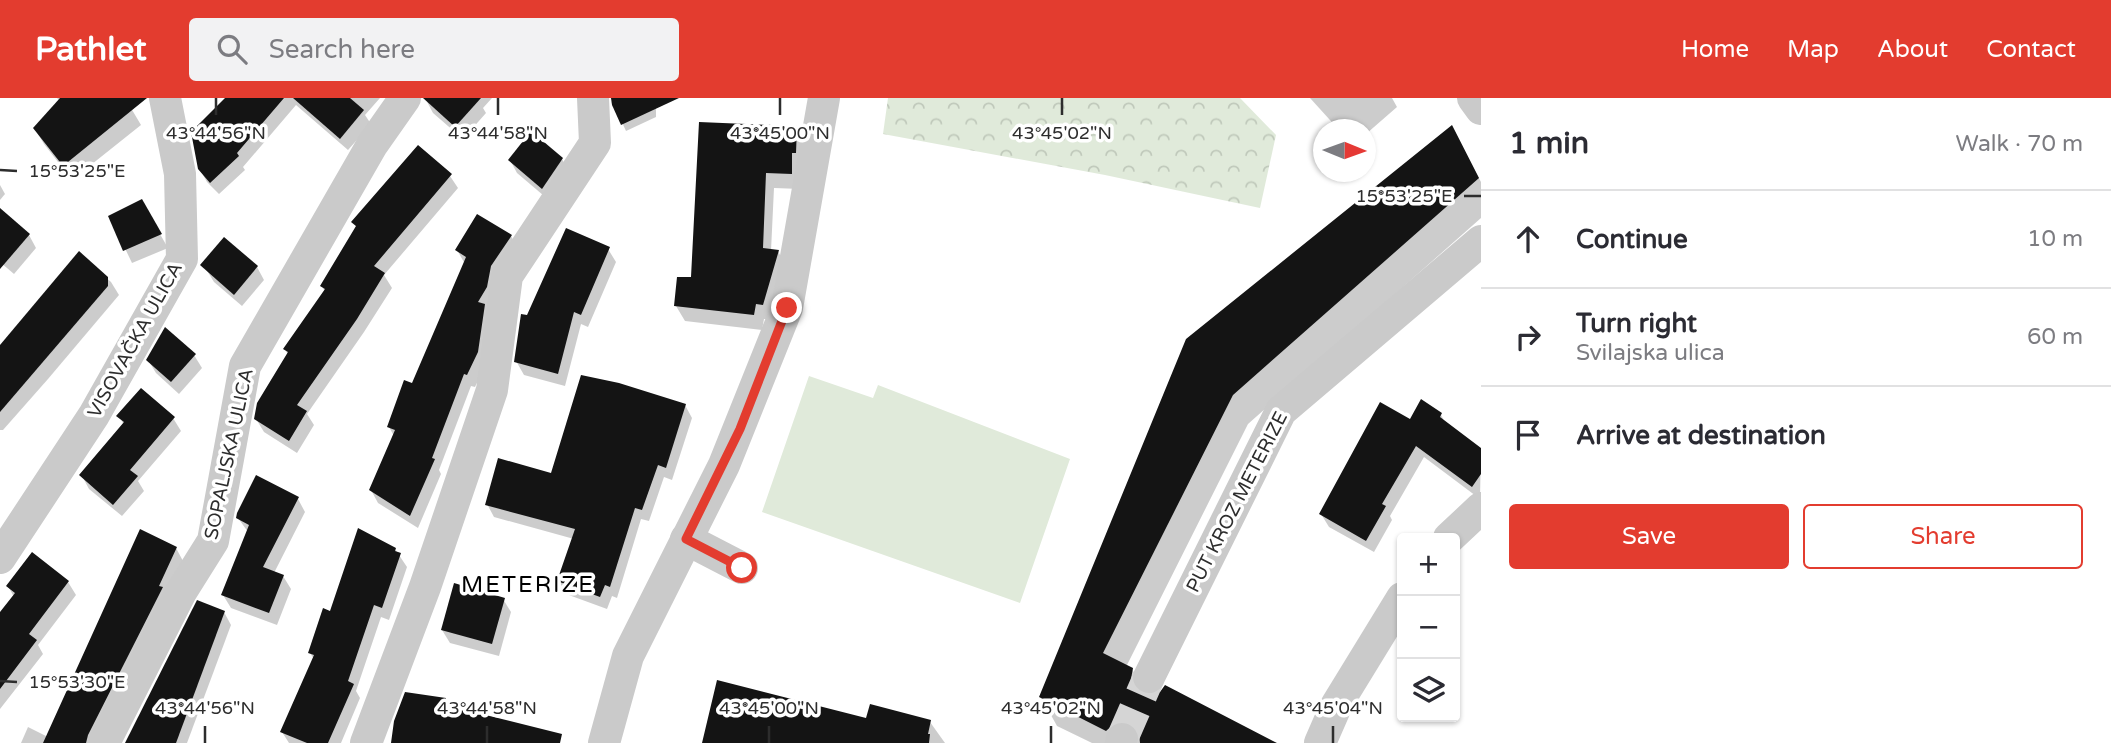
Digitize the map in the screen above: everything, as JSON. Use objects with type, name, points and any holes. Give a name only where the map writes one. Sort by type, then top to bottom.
[{"type":"street","name":"VISOVAČKA ULICA","points":[[0,558],[94,415],[182,259],[180,174],[165,98]]},
{"type":"street","name":"SOPALJSKA ULICA","points":[[104,743],[181,592],[213,541],[245,366],[372,145],[405,98]]},
{"type":"street","points":[[366,743],[425,587],[492,390],[507,276],[595,144],[593,98]]},
{"type":"street","points":[[604,743],[628,656],[740,429],[787,308],[824,98]]},
{"type":"street","points":[[1473,98],[1481,109]]},
{"type":"street","name":"PUT KROZ METERIZE","points":[[1149,677],[1281,411],[1481,241]]},
{"type":"street","points":[[1454,533],[1481,508]]},
{"type":"street","points":[[686,539],[742,568]]},
{"type":"street","points":[[1320,743],[1338,704],[1397,606]]},
{"type":"green space","points":[[888,98],[1240,98],[1276,135],[1260,208],[1105,175],[883,134]]},
{"type":"green space","points":[[809,376],[873,398],[878,385],[1070,459],[1020,603],[762,512]]},
{"type":"building","points":[[60,98],[147,98],[63,166],[33,128]]},
{"type":"building","points":[[225,98],[284,98],[237,153],[239,156],[210,183],[198,169],[191,132]]},
{"type":"building","points":[[293,98],[350,98],[364,110],[340,139]]},
{"type":"building","points":[[423,98],[481,98],[455,127]]},
{"type":"building","points":[[611,98],[679,98],[621,125]]},
{"type":"building","points":[[699,122],[797,126],[796,153],[792,153],[792,174],[766,173],[763,248],[779,250],[763,305],[756,304],[754,315],[674,306],[677,277],[691,277]]},
{"type":"building","points":[[1452,125],[1479,178],[1233,395],[1103,653],[1133,668],[1133,687],[1140,693],[1151,695],[1160,692],[1165,685],[1277,743],[1140,743],[1135,726],[1127,721],[1116,722],[1106,731],[1039,697],[1186,339]]},
{"type":"building","points":[[531,131],[563,158],[542,189],[508,160]]},
{"type":"building","points":[[418,145],[452,174],[374,266],[385,273],[357,319],[297,405],[307,411],[289,441],[254,419],[257,403],[288,352],[283,349],[325,289],[320,286],[356,226],[351,222]]},
{"type":"building","points":[[142,199],[162,234],[123,251],[108,216]]},
{"type":"building","points":[[0,208],[30,234],[0,269]]},
{"type":"building","points":[[477,214],[512,235],[491,266],[487,287],[478,302],[485,304],[478,352],[467,375],[464,374],[432,458],[435,459],[410,516],[369,490],[395,430],[387,427],[404,380],[412,383],[466,257],[455,250]]},
{"type":"building","points":[[566,228],[610,247],[581,315],[574,312],[558,374],[514,362],[521,314],[527,315]]},
{"type":"building","points":[[224,237],[258,266],[234,295],[200,265]]},
{"type":"building","points":[[79,251],[108,277],[108,286],[0,412],[0,345]]},
{"type":"building","points":[[165,327],[196,354],[171,382],[146,360]]},
{"type":"building","points":[[581,375],[619,383],[686,404],[666,468],[658,465],[642,510],[635,508],[610,587],[605,585],[600,597],[557,581],[575,529],[485,505],[498,458],[551,473]]},
{"type":"building","points":[[141,388],[175,417],[130,470],[138,476],[113,505],[79,475],[124,422],[116,416]]},
{"type":"building","points":[[1421,399],[1442,413],[1440,417],[1481,448],[1481,474],[1472,487],[1416,446],[1382,504],[1386,506],[1366,541],[1319,514],[1380,402],[1410,419]]},
{"type":"building","points":[[256,475],[299,497],[263,567],[284,575],[269,613],[221,595],[249,525],[236,518],[237,513]]},
{"type":"building","points":[[358,528],[401,553],[382,608],[374,605],[348,681],[354,684],[328,743],[307,743],[280,732],[314,655],[308,653],[323,608],[330,611]]},
{"type":"building","points":[[140,529],[177,547],[159,586],[163,587],[86,743],[43,743]]},
{"type":"building","points":[[32,552],[69,581],[29,634],[37,640],[0,689],[0,612],[15,593],[6,586]]},
{"type":"building","points":[[454,583],[505,598],[492,644],[441,630]]},
{"type":"building","points":[[197,600],[225,611],[176,743],[125,743]]},
{"type":"building","points":[[717,680],[866,718],[870,704],[931,720],[929,743],[702,743]]},
{"type":"building","points":[[405,692],[446,698],[445,705],[562,734],[560,743],[391,743],[394,721]]},
{"type":"tunnel","points":[[1122,739],[1149,677]]},
{"type":"district","name":"METERIZE","points":[[528,585]]},
{"type":"route","points":[[742,568],[686,539],[740,429],[787,308]]}]
